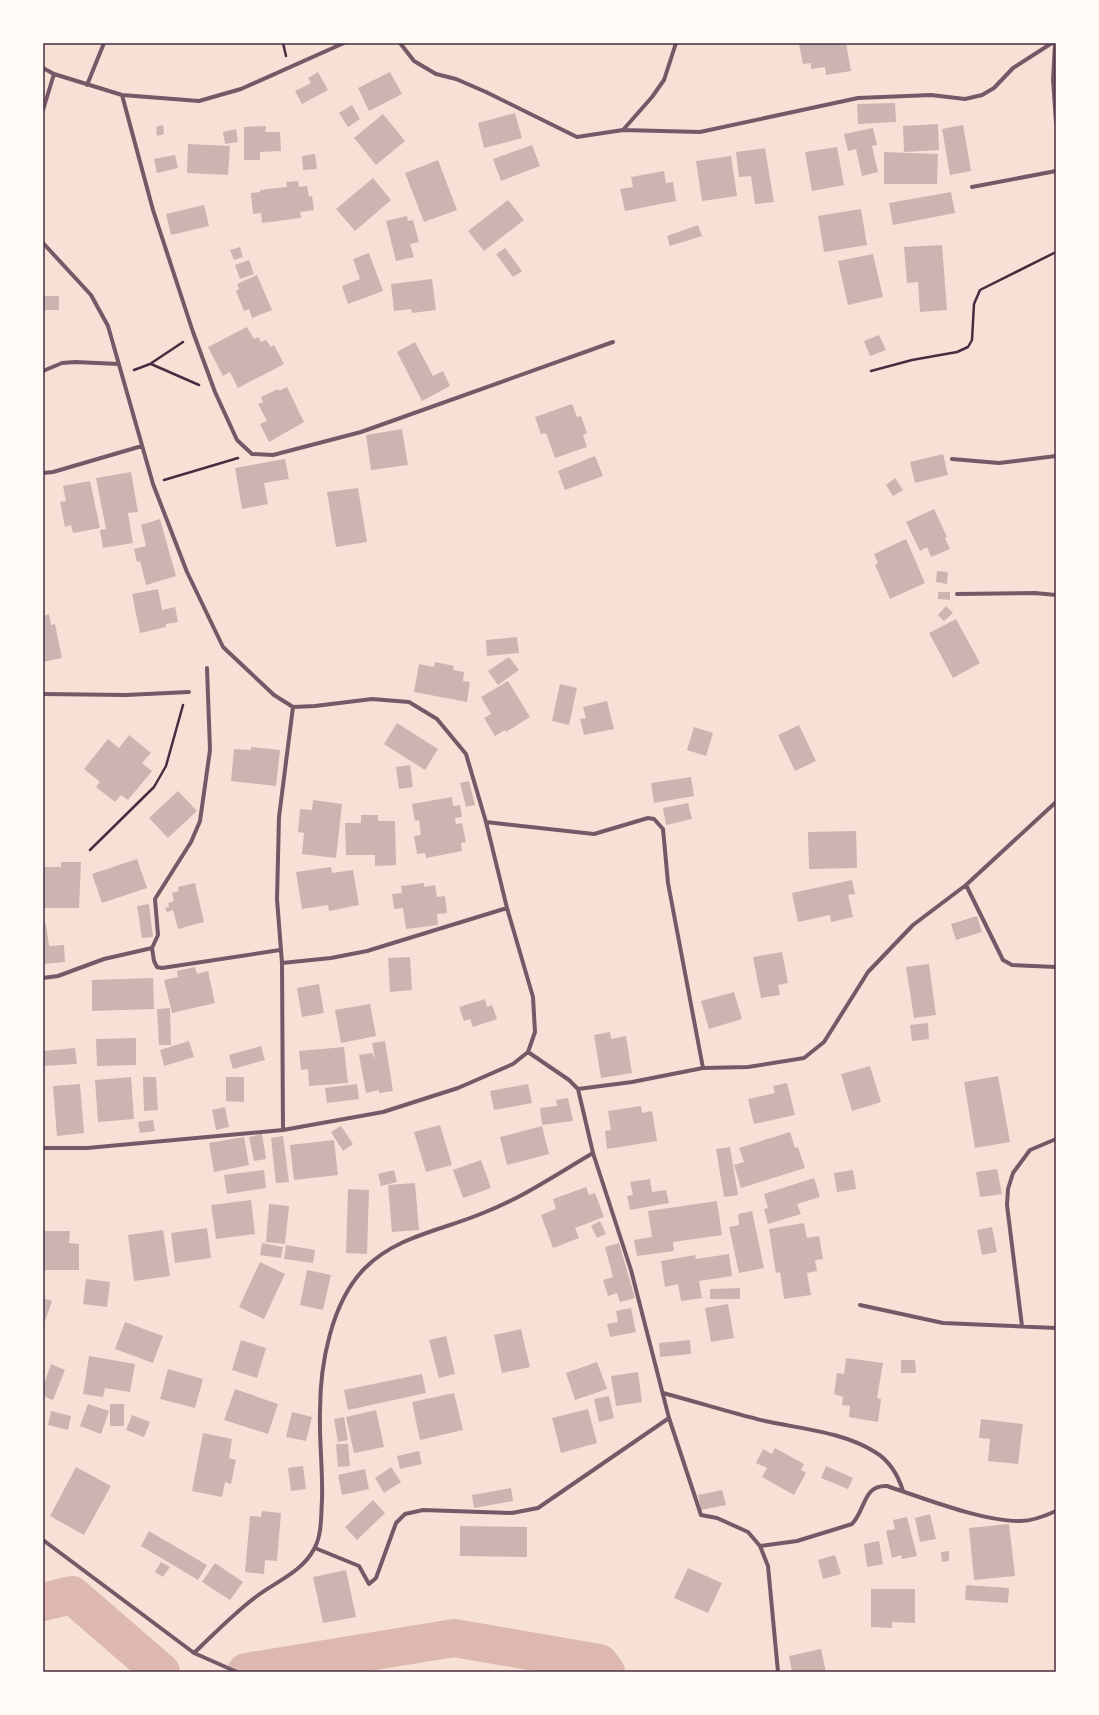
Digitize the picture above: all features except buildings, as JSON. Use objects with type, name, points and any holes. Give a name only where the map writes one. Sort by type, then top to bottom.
[{"type":"street","points":[[86,85],[104,43]]},
{"type":"street","points":[[43,68],[54,74],[86,85],[122,95],[199,101],[241,89],[344,43]]},
{"type":"street","points":[[400,43],[414,61],[436,74],[456,79],[486,92],[576,137],[586,137],[623,130],[700,132],[858,98],[930,94],[965,99],[982,95],[994,88],[1014,68],[1053,43]]},
{"type":"street","points":[[623,130],[652,97],[664,80],[676,43]]},
{"type":"street","points":[[1053,43],[1053,80],[1056,122]]},
{"type":"street","points":[[43,110],[54,74]]},
{"type":"street","points":[[122,95],[153,210],[193,332],[215,392],[237,440],[252,454],[273,455],[361,432],[613,342]]},
{"type":"street","points":[[972,187],[1056,171]]},
{"type":"street","points":[[43,242],[91,295],[108,326],[153,484],[187,572],[224,647],[274,695],[293,707],[315,706],[372,699],[409,702],[437,719],[466,754],[486,822],[507,908],[533,997],[535,1032],[528,1052],[513,1064],[458,1088],[383,1112],[283,1130],[88,1148],[43,1148]]},
{"type":"street","points":[[43,371],[62,363],[75,362],[119,364]]},
{"type":"street","points":[[43,473],[53,472],[142,446]]},
{"type":"street","points":[[952,459],[1000,463],[1056,456]]},
{"type":"street","points":[[957,594],[1035,593],[1056,595]]},
{"type":"street","points":[[207,668],[210,750],[200,821],[191,842],[155,899],[158,934],[152,948],[154,961],[157,967],[162,968],[280,950]]},
{"type":"street","points":[[43,694],[126,695],[189,692]]},
{"type":"street","points":[[283,1130],[282,963],[277,899],[279,817],[293,707]]},
{"type":"street","points":[[578,1089],[632,1082],[703,1068],[748,1067],[804,1058],[824,1042],[868,972],[913,925],[966,884],[1056,803]]},
{"type":"street","points":[[486,822],[594,834],[648,818],[654,819],[663,829],[668,883],[703,1068]]},
{"type":"street","points":[[966,884],[1003,960],[1012,965],[1056,967]]},
{"type":"street","points":[[282,963],[331,958],[366,952],[507,908]]},
{"type":"street","points":[[43,978],[58,976],[104,959],[152,948]]},
{"type":"street","points":[[528,1052],[569,1080],[578,1089],[593,1153],[631,1270],[669,1418],[701,1515],[717,1518],[748,1532],[760,1546],[768,1566],[778,1672]]},
{"type":"street","points":[[1022,1326],[1007,1204],[1008,1189],[1013,1173],[1030,1150],[1056,1139]]},
{"type":"street","points":[[194,1653],[256,1596],[300,1568],[315,1548],[320,1524],[323,1479],[320,1410],[324,1358],[333,1325],[346,1293],[364,1268],[388,1249],[420,1235],[483,1214],[520,1196],[593,1153]]},
{"type":"street","points":[[860,1305],[943,1322],[981,1326],[1056,1328]]},
{"type":"street","points":[[663,1393],[766,1421],[796,1426],[859,1443],[877,1453],[890,1465],[898,1477],[902,1491]]},
{"type":"street","points":[[315,1548],[359,1566],[369,1584],[376,1578],[396,1523],[406,1514],[423,1510],[512,1513],[538,1508],[669,1418]]},
{"type":"street","points":[[760,1546],[797,1541],[852,1524],[857,1518],[871,1489],[878,1486],[887,1486],[960,1510],[1005,1519],[1020,1521],[1035,1519],[1056,1511]]},
{"type":"street","points":[[43,1540],[194,1653],[237,1672]]},
{"type":"path","points":[[871,371],[912,360],[957,352],[968,348],[972,340],[974,304],[980,290],[1056,252]]},
{"type":"path","points":[[122,374],[150,364],[175,348],[193,332]]},
{"type":"path","points":[[150,364],[215,392]]},
{"type":"path","points":[[153,484],[252,454]]},
{"type":"path","points":[[90,850],[154,787],[166,766],[182,707],[189,692]]},
{"type":"waterway","points":[[43,1602],[72,1595],[161,1672]]},
{"type":"waterway","points":[[246,1672],[454,1638],[599,1663],[606,1672]]}]
